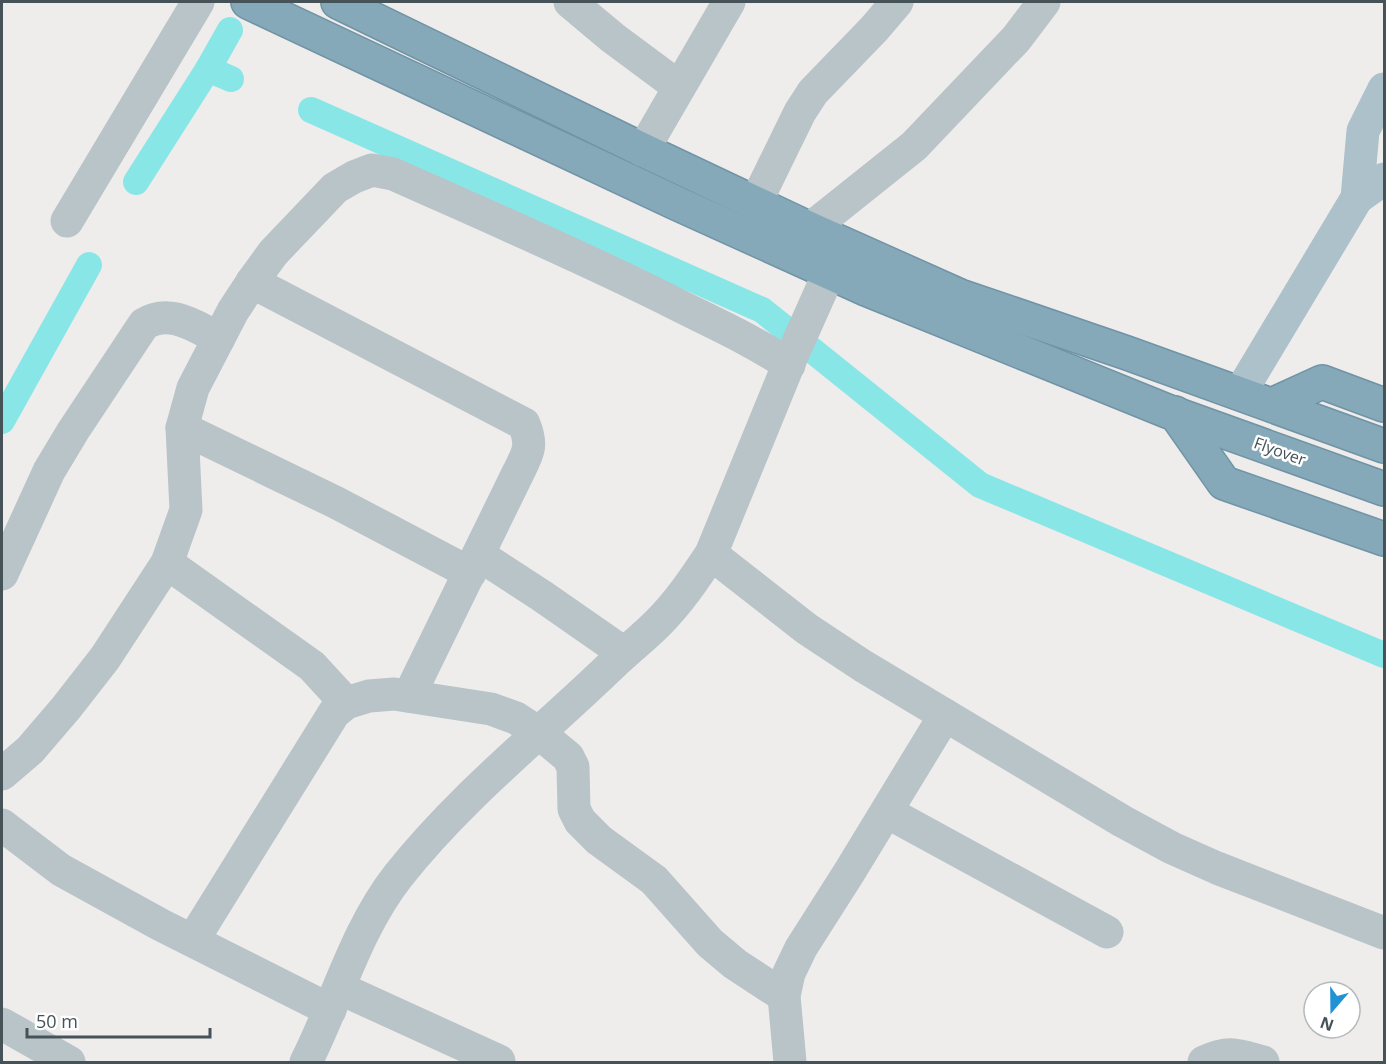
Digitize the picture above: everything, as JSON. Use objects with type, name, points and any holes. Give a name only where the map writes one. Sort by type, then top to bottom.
[{"type":"highway","name":"Flyover","points":[[248,2],[823,286],[902,304],[1175,414],[1384,489]]},
{"type":"highway","points":[[338,2],[381,10],[643,150],[810,229],[960,296],[1240,393],[1384,446]]},
{"type":"highway","points":[[1272,405],[1322,382],[1384,405]]},
{"type":"highway","points":[[1175,414],[1224,483],[1384,539]]},
{"type":"main road","points":[[1357,198],[1364,130],[1384,89]]},
{"type":"main road","points":[[1240,393],[1357,198],[1384,179]]},
{"type":"street","points":[[67,221],[198,2]]},
{"type":"street","points":[[570,2],[613,38],[679,87]]},
{"type":"street","points":[[643,150],[729,2]]},
{"type":"street","points":[[756,202],[800,112],[813,92],[897,2]]},
{"type":"street","points":[[810,229],[914,146],[1016,39],[1044,2]]},
{"type":"street","points":[[2,774],[30,750],[73,700],[105,658],[167,562],[186,510],[182,428],[193,388],[252,282],[273,253],[335,188],[354,177],[372,171],[404,179],[628,281],[790,361]]},
{"type":"street","points":[[252,282],[524,424],[530,438],[529,451],[409,696]]},
{"type":"street","points":[[306,1062],[361,936],[379,902],[398,875],[464,801],[659,622],[693,582],[711,554],[823,286]]},
{"type":"street","points":[[2,574],[49,471],[144,324],[154,317],[171,317],[219,338]]},
{"type":"street","points":[[182,428],[542,596],[624,653]]},
{"type":"street","points":[[711,554],[807,629],[863,666],[1122,821],[1172,848],[1217,868],[1384,933]]},
{"type":"street","points":[[167,562],[312,666],[346,703]]},
{"type":"street","points":[[193,940],[334,713],[346,703],[369,696],[394,694],[491,709],[516,718],[539,733],[568,757],[573,767],[574,809],[580,821],[599,840],[654,880],[710,943],[735,964],[784,996]]},
{"type":"street","points":[[790,1062],[784,996],[789,973],[801,948],[945,715]]},
{"type":"street","points":[[886,812],[1107,932]]},
{"type":"street","points":[[2,825],[61,870],[193,940],[334,999],[499,1061]]},
{"type":"street","points":[[2,1024],[69,1062]]},
{"type":"street","points":[[1204,1062],[1219,1055],[1237,1055],[1263,1062]]},
{"type":"waterway","points":[[208,69],[230,30]]},
{"type":"waterway","points":[[136,182],[208,69],[231,79]]},
{"type":"waterway","points":[[311,110],[762,310],[980,485],[1384,655]]},
{"type":"waterway","points":[[2,421],[89,265]]}]
